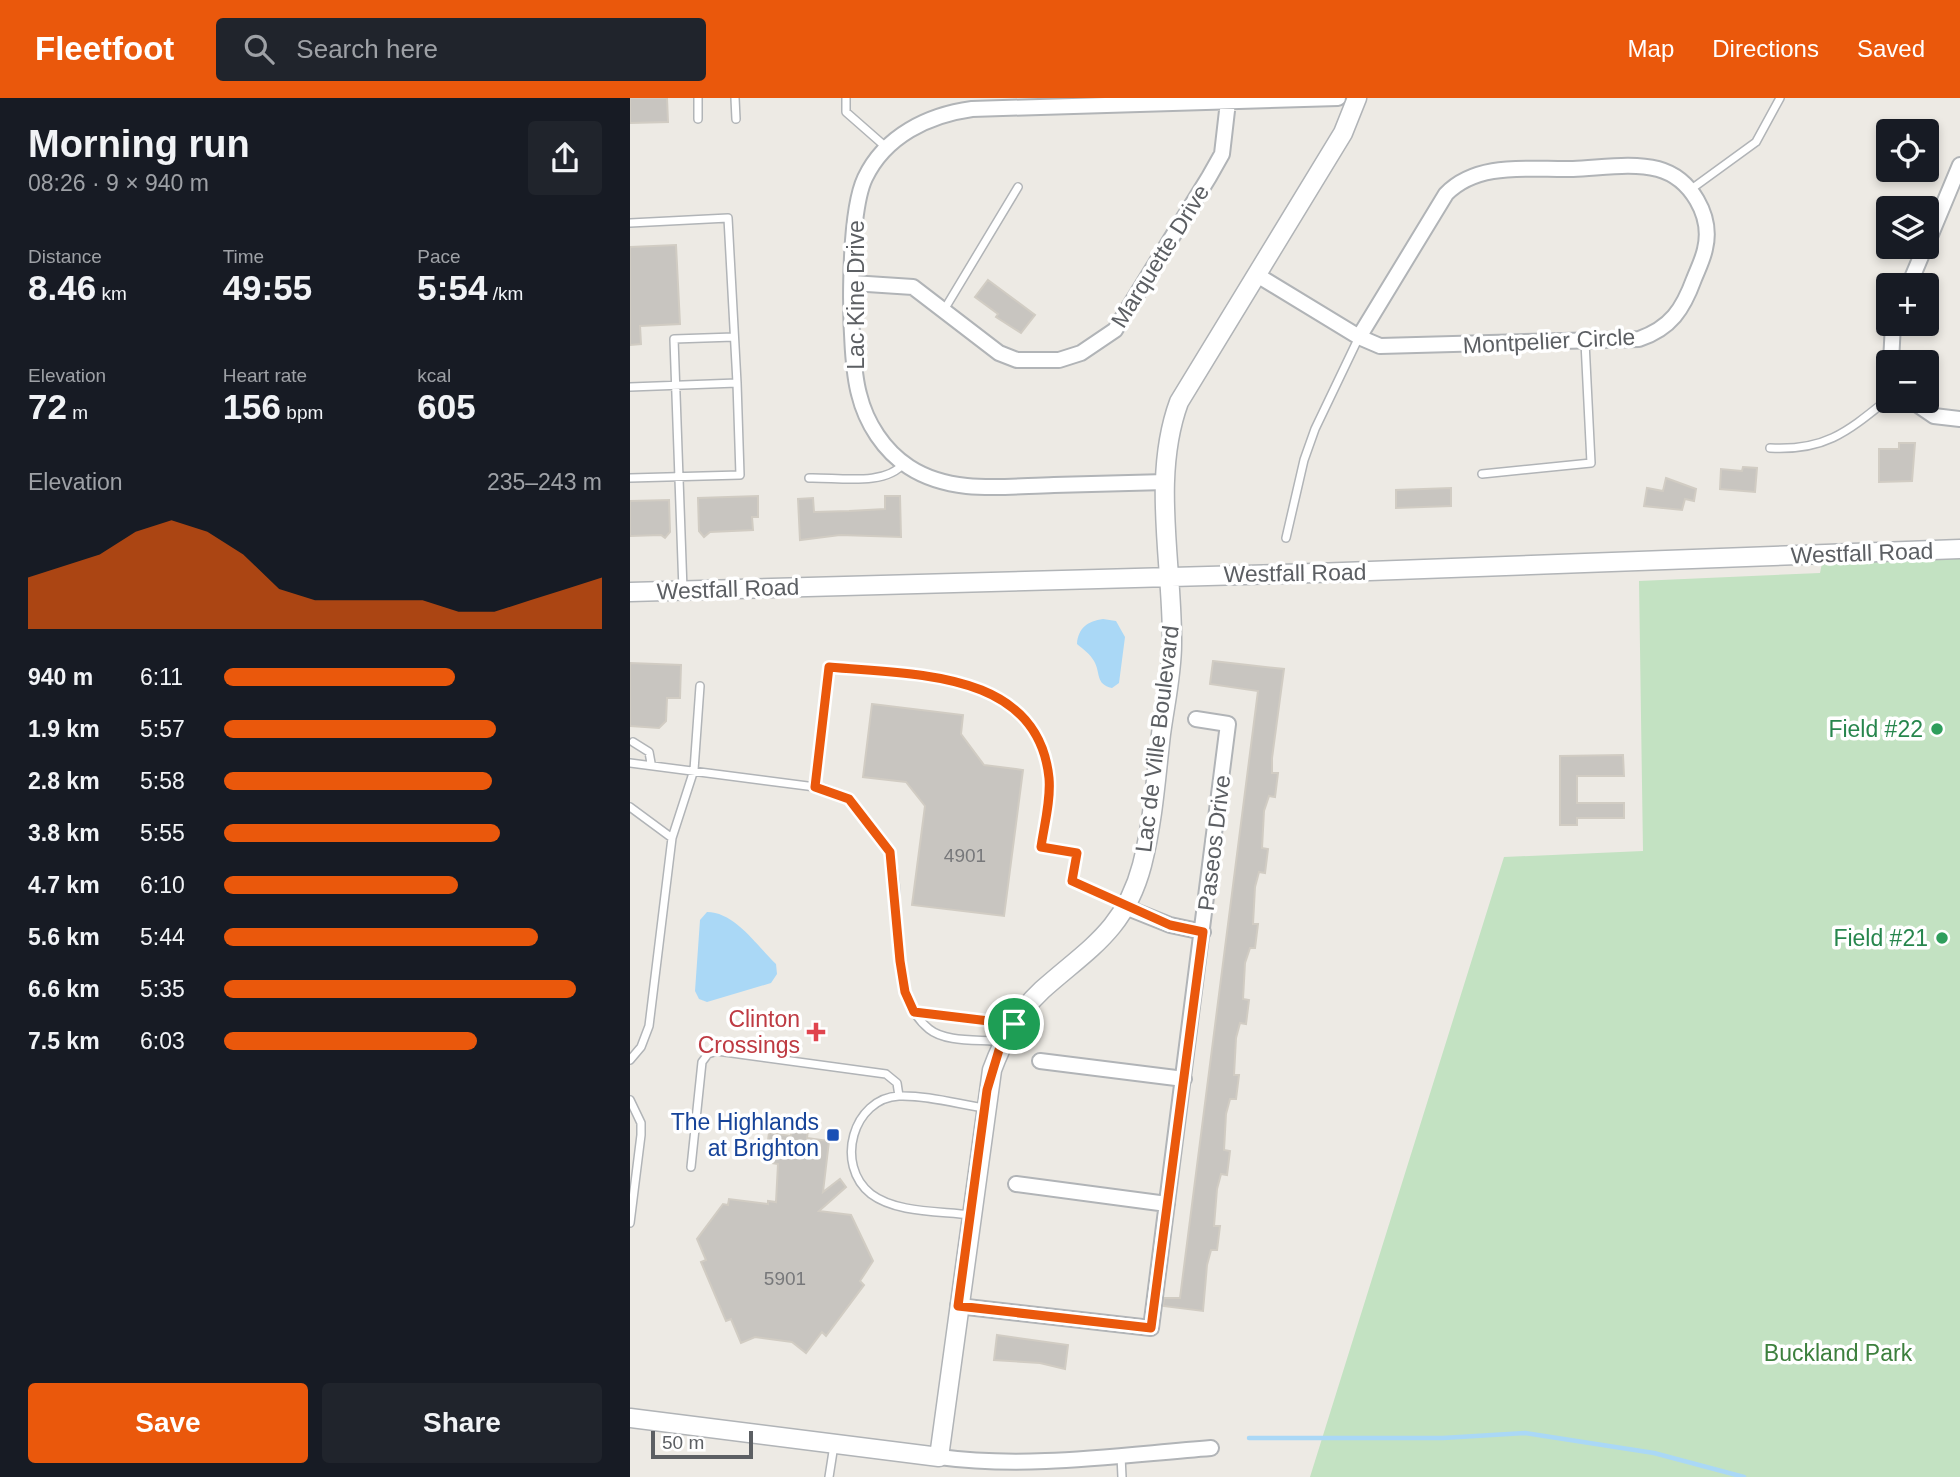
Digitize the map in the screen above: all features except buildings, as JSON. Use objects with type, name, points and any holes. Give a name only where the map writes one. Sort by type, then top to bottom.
[{"type":"street","name":"Lac Kine Drive","points":[[1166,482],[978,487],[933,479],[904,463],[872,427],[858,393],[852,283],[853,228],[859,193],[866,177],[888,148],[926,120],[959,111],[1338,98]]},
{"type":"street","name":"Lac de Ville Boulevard","points":[[939,1457],[984,1108],[992,1070],[1003,1042],[1014,1024],[1041,991],[1100,943],[1125,907],[1141,869],[1147,845],[1172,648],[1166,482],[1168,436],[1179,402],[1343,133],[1357,98]]},
{"type":"street","name":"Marquette Drive","points":[[852,283],[913,287],[981,342],[1017,360],[1059,360],[1081,354],[1101,342],[1124,318],[1223,154],[1228,102]]},
{"type":"street","points":[[1939,214],[1960,165]]},
{"type":"street","points":[[1359,337],[1446,194],[1465,178],[1494,170],[1642,167],[1672,175],[1690,190]]},
{"type":"street","name":"Montpelier Circle","points":[[1258,275],[1371,343],[1396,347],[1627,341],[1649,336],[1667,325],[1681,310],[1707,240],[1704,215],[1690,190]]},
{"type":"street","points":[[1930,413],[1960,419]]},
{"type":"street","name":"Westfall Road","points":[[630,592],[1315,573],[1960,549]]},
{"type":"street","name":"Paseos Drive","points":[[958,1306],[1151,1328],[1228,724],[1196,719]]},
{"type":"street","points":[[1125,907],[1170,925],[1203,932]]},
{"type":"street","points":[[1040,1061],[1184,1079]]},
{"type":"street","points":[[1016,1184],[1167,1204]]},
{"type":"street","points":[[630,1418],[984,1463],[1023,1463],[1211,1448]]},
{"type":"lane","points":[[698,98],[698,120]]},
{"type":"lane","points":[[735,98],[736,119]]},
{"type":"lane","points":[[846,98],[846,112],[888,148]]},
{"type":"lane","points":[[1690,190],[1756,142],[1780,98]]},
{"type":"lane","points":[[943,310],[973,266],[1018,187]]},
{"type":"lane","points":[[630,223],[728,218],[740,474],[630,478]]},
{"type":"lane","points":[[683,590],[674,339],[734,337]]},
{"type":"lane","points":[[1286,538],[1304,460],[1315,429],[1359,337]]},
{"type":"lane","points":[[1482,474],[1591,463],[1585,342]]},
{"type":"lane","points":[[630,387],[737,383]]},
{"type":"lane","points":[[1770,448],[1799,450],[1821,445],[1876,407]]},
{"type":"lane","points":[[809,478],[885,477],[898,471],[904,463]]},
{"type":"lane","points":[[815,787],[829,667],[959,680],[1018,709],[1038,735],[1049,779],[1041,847],[1077,853],[1072,881],[1125,907]]},
{"type":"lane","points":[[630,1060],[641,1047],[649,1026],[673,838],[694,770],[700,686]]},
{"type":"lane","points":[[633,742],[649,752],[651,763]]},
{"type":"lane","points":[[630,763],[651,763],[815,787],[849,799],[890,852],[900,961],[905,992],[914,1012],[929,1029],[941,1036],[1003,1042]]},
{"type":"lane","points":[[630,807],[673,838]]},
{"type":"lane","points":[[914,1012],[1014,1024]]},
{"type":"lane","points":[[691,1167],[702,1062],[708,1054],[717,1051],[886,1074],[897,1083],[899,1096]]},
{"type":"lane","points":[[970,1215],[888,1204],[869,1193],[856,1178],[850,1160],[851,1143],[858,1124],[872,1110],[899,1096],[984,1108]]},
{"type":"lane","points":[[630,1100],[641,1124],[641,1135],[630,1223]]},
{"type":"lane","points":[[829,1477],[834,1444]]},
{"type":"lane","points":[[1121,1455],[1122,1477]]},
{"type":"green space","name":"Buckland Park","points":[[1960,558],[1960,1477],[1310,1477],[1504,857],[1643,851],[1639,581],[1820,573],[1822,563]]},
{"type":"water","points":[[1103,619],[1116,621],[1125,637],[1119,683],[1112,688],[1103,684],[1092,658],[1077,644],[1079,634],[1085,626]]},
{"type":"water","points":[[707,912],[717,913],[736,924],[776,964],[777,974],[771,983],[707,1002],[699,999],[695,991],[700,920]]},
{"type":"waterway","points":[[1249,1438],[1443,1438],[1525,1433],[1654,1453],[1744,1477]]},
{"type":"place","name":"Field #22","points":[[1937,729]]},
{"type":"place","name":"Field #21","points":[[1942,938]]},
{"type":"place","name":"Clinton Crossings","points":[[816,1032]]},
{"type":"place","name":"The Highlands at Brighton","points":[[833,1135]]},
{"type":"route","points":[[829,667],[959,680],[1018,709],[1038,735],[1049,779],[1041,847],[1077,853],[1072,881],[1170,925],[1203,932],[1151,1328],[958,1306],[987,1090],[999,1050],[1014,1024],[914,1012],[905,992],[900,961],[890,852],[849,799],[815,787],[829,667]]}]
